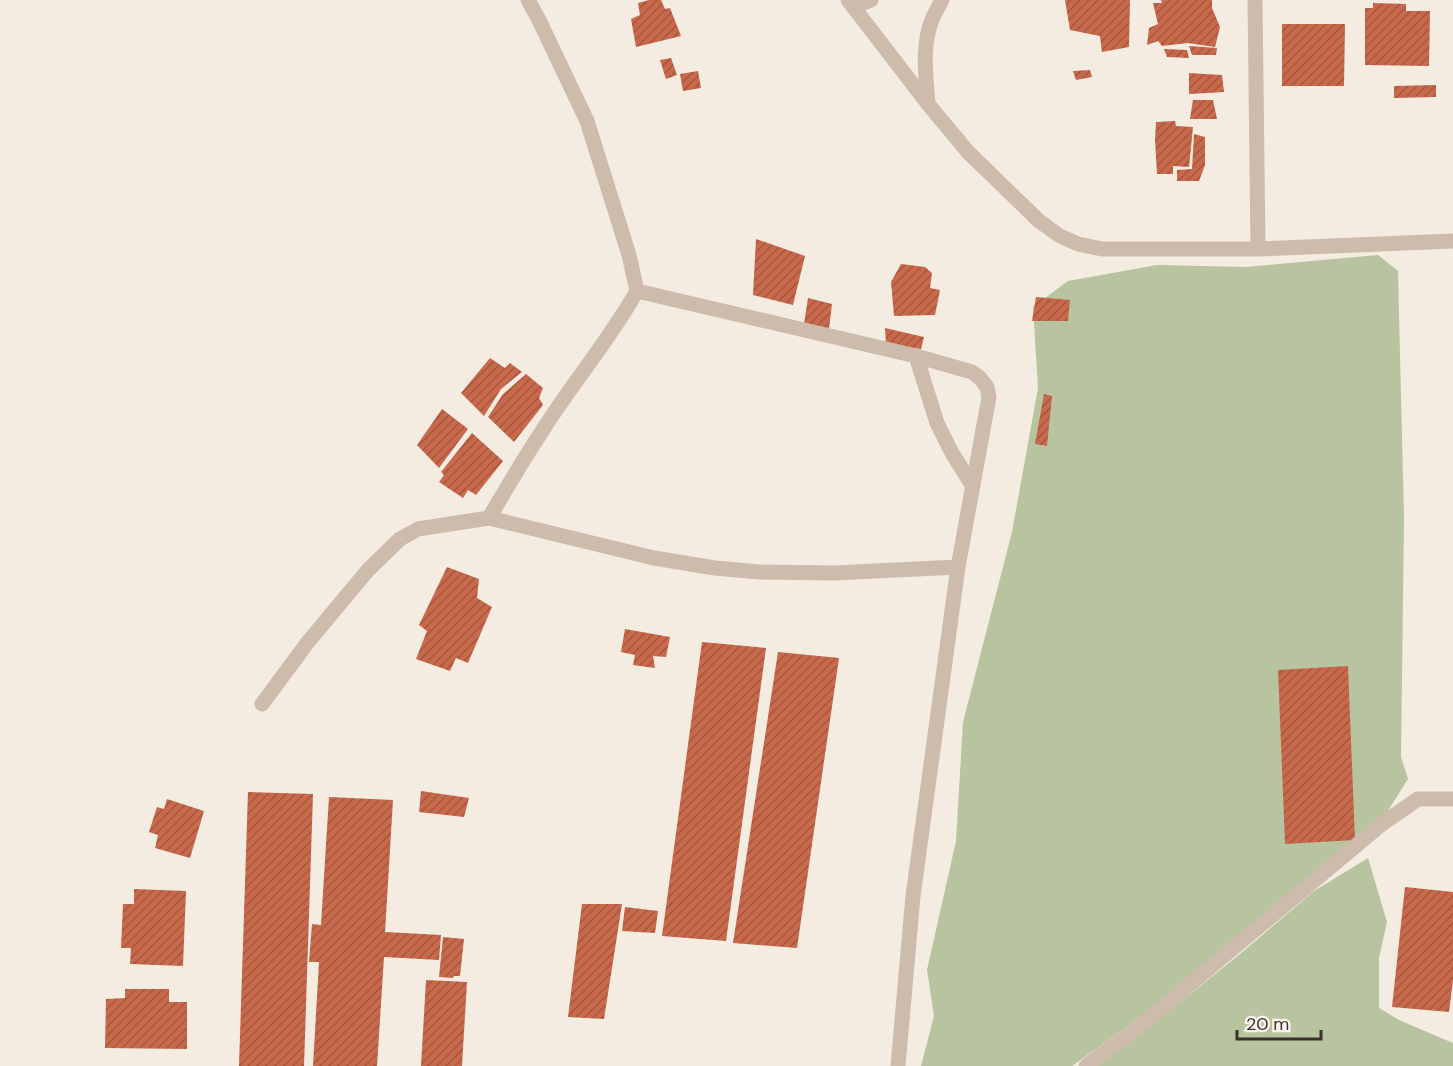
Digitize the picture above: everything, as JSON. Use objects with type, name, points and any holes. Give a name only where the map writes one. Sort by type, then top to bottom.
[{"type":"street","points":[[489,518],[539,435],[602,346],[637,291],[629,255],[587,121],[528,0]]},
{"type":"street","points":[[871,0],[851,3],[928,105],[968,152],[1039,221],[1060,236],[1078,244],[1102,249],[1258,249],[1453,241]]},
{"type":"street","points":[[928,105],[925,53],[927,36],[942,0]]},
{"type":"street","points":[[1255,0],[1258,249]]},
{"type":"street","points":[[637,291],[916,356],[972,372],[987,387],[989,397],[958,567],[913,896],[898,1066]]},
{"type":"street","points":[[916,356],[937,423],[972,485]]},
{"type":"street","points":[[262,704],[308,642],[368,570],[400,539],[418,529],[489,518],[654,558],[715,568],[759,572],[834,573],[958,567]]},
{"type":"street","points":[[1086,1066],[1134,1031],[1382,824],[1418,799],[1453,799]]},
{"type":"green space","points":[[1378,255],[1398,271],[1404,519],[1401,757],[1408,779],[1376,830],[1123,1030],[1072,1066],[921,1066],[934,1016],[927,970],[956,841],[963,722],[1012,532],[1038,388],[1033,307],[1068,281],[1157,265],[1246,267]]},
{"type":"green space","points":[[1368,858],[1387,922],[1379,958],[1379,1008],[1399,1020],[1453,1043],[1453,1066],[1093,1066],[1159,1019],[1314,891]]},
{"type":"building","points":[[661,0],[665,9],[670,8],[681,36],[636,47],[631,19],[640,15],[638,3]]},
{"type":"building","points":[[1065,0],[1130,0],[1129,47],[1102,52],[1100,36],[1070,30]]},
{"type":"building","points":[[1161,0],[1212,0],[1212,8],[1220,27],[1215,47],[1188,43],[1162,46],[1158,41],[1147,45],[1149,28],[1158,24],[1153,3],[1162,3]]},
{"type":"building","points":[[1373,3],[1406,4],[1406,11],[1430,11],[1429,66],[1365,65],[1365,8],[1373,8]]},
{"type":"building","points":[[1282,24],[1345,24],[1344,86],[1282,86]]},
{"type":"building","points":[[1189,46],[1217,48],[1216,55],[1192,55]]},
{"type":"building","points":[[1164,49],[1187,50],[1189,58],[1167,57]]},
{"type":"building","points":[[671,58],[677,75],[666,79],[660,60]]},
{"type":"building","points":[[1090,70],[1092,77],[1076,80],[1073,71]]},
{"type":"building","points":[[698,71],[701,88],[683,91],[680,74]]},
{"type":"building","points":[[1189,73],[1222,75],[1224,92],[1189,94]]},
{"type":"building","points":[[1436,85],[1436,97],[1394,98],[1394,86]]},
{"type":"building","points":[[1193,100],[1213,100],[1217,119],[1190,119]]},
{"type":"building","points":[[1175,121],[1176,126],[1193,127],[1189,167],[1173,166],[1173,174],[1157,174],[1156,122]]},
{"type":"building","points":[[1194,134],[1205,137],[1205,165],[1199,181],[1177,181],[1177,170],[1192,169]]},
{"type":"building","points":[[756,239],[805,256],[793,305],[753,295]]},
{"type":"building","points":[[901,264],[925,267],[932,273],[930,288],[940,290],[935,315],[894,316],[891,282]]},
{"type":"building","points":[[1036,297],[1070,300],[1068,321],[1032,321]]},
{"type":"building","points":[[808,298],[832,304],[829,329],[804,324]]},
{"type":"building","points":[[885,328],[924,337],[921,349],[886,344]]},
{"type":"building","points":[[490,358],[505,368],[510,363],[522,372],[501,389],[484,416],[461,393]]},
{"type":"building","points":[[526,374],[543,388],[539,398],[543,405],[514,442],[488,417],[503,394]]},
{"type":"building","points":[[1044,394],[1052,396],[1047,446],[1035,444]]},
{"type":"building","points":[[442,409],[468,429],[439,468],[417,445]]},
{"type":"building","points":[[472,433],[503,461],[476,495],[468,490],[463,498],[439,482],[444,475],[441,472]]},
{"type":"building","points":[[447,567],[479,579],[477,598],[492,607],[468,663],[456,658],[450,671],[416,659],[427,631],[419,625]]},
{"type":"building","points":[[625,629],[670,637],[666,657],[653,656],[655,668],[633,665],[635,655],[621,652]]},
{"type":"building","points":[[702,642],[766,648],[726,941],[662,936]]},
{"type":"building","points":[[778,652],[839,658],[797,948],[733,943]]},
{"type":"building","points":[[1348,666],[1355,840],[1285,844],[1278,670]]},
{"type":"building","points":[[421,791],[469,798],[464,817],[419,812]]},
{"type":"building","points":[[248,792],[313,794],[304,1066],[239,1066]]},
{"type":"building","points":[[329,797],[393,800],[385,932],[441,935],[439,960],[384,957],[377,1066],[313,1066],[319,962],[309,962],[312,924],[321,925]]},
{"type":"building","points":[[167,799],[204,811],[190,858],[155,848],[158,835],[149,832],[157,807],[164,809]]},
{"type":"building","points":[[1405,887],[1453,892],[1453,980],[1449,1012],[1392,1007]]},
{"type":"building","points":[[134,889],[186,891],[183,966],[130,964],[131,948],[121,948],[123,904],[134,904]]},
{"type":"building","points":[[582,904],[622,904],[604,1019],[568,1017]]},
{"type":"building","points":[[625,907],[658,911],[655,933],[622,931]]},
{"type":"building","points":[[443,937],[464,939],[460,976],[439,977]]},
{"type":"building","points":[[426,980],[467,982],[462,1066],[421,1066]]},
{"type":"building","points":[[125,989],[169,989],[169,1002],[187,1002],[187,1049],[105,1048],[106,999],[125,998]]}]
